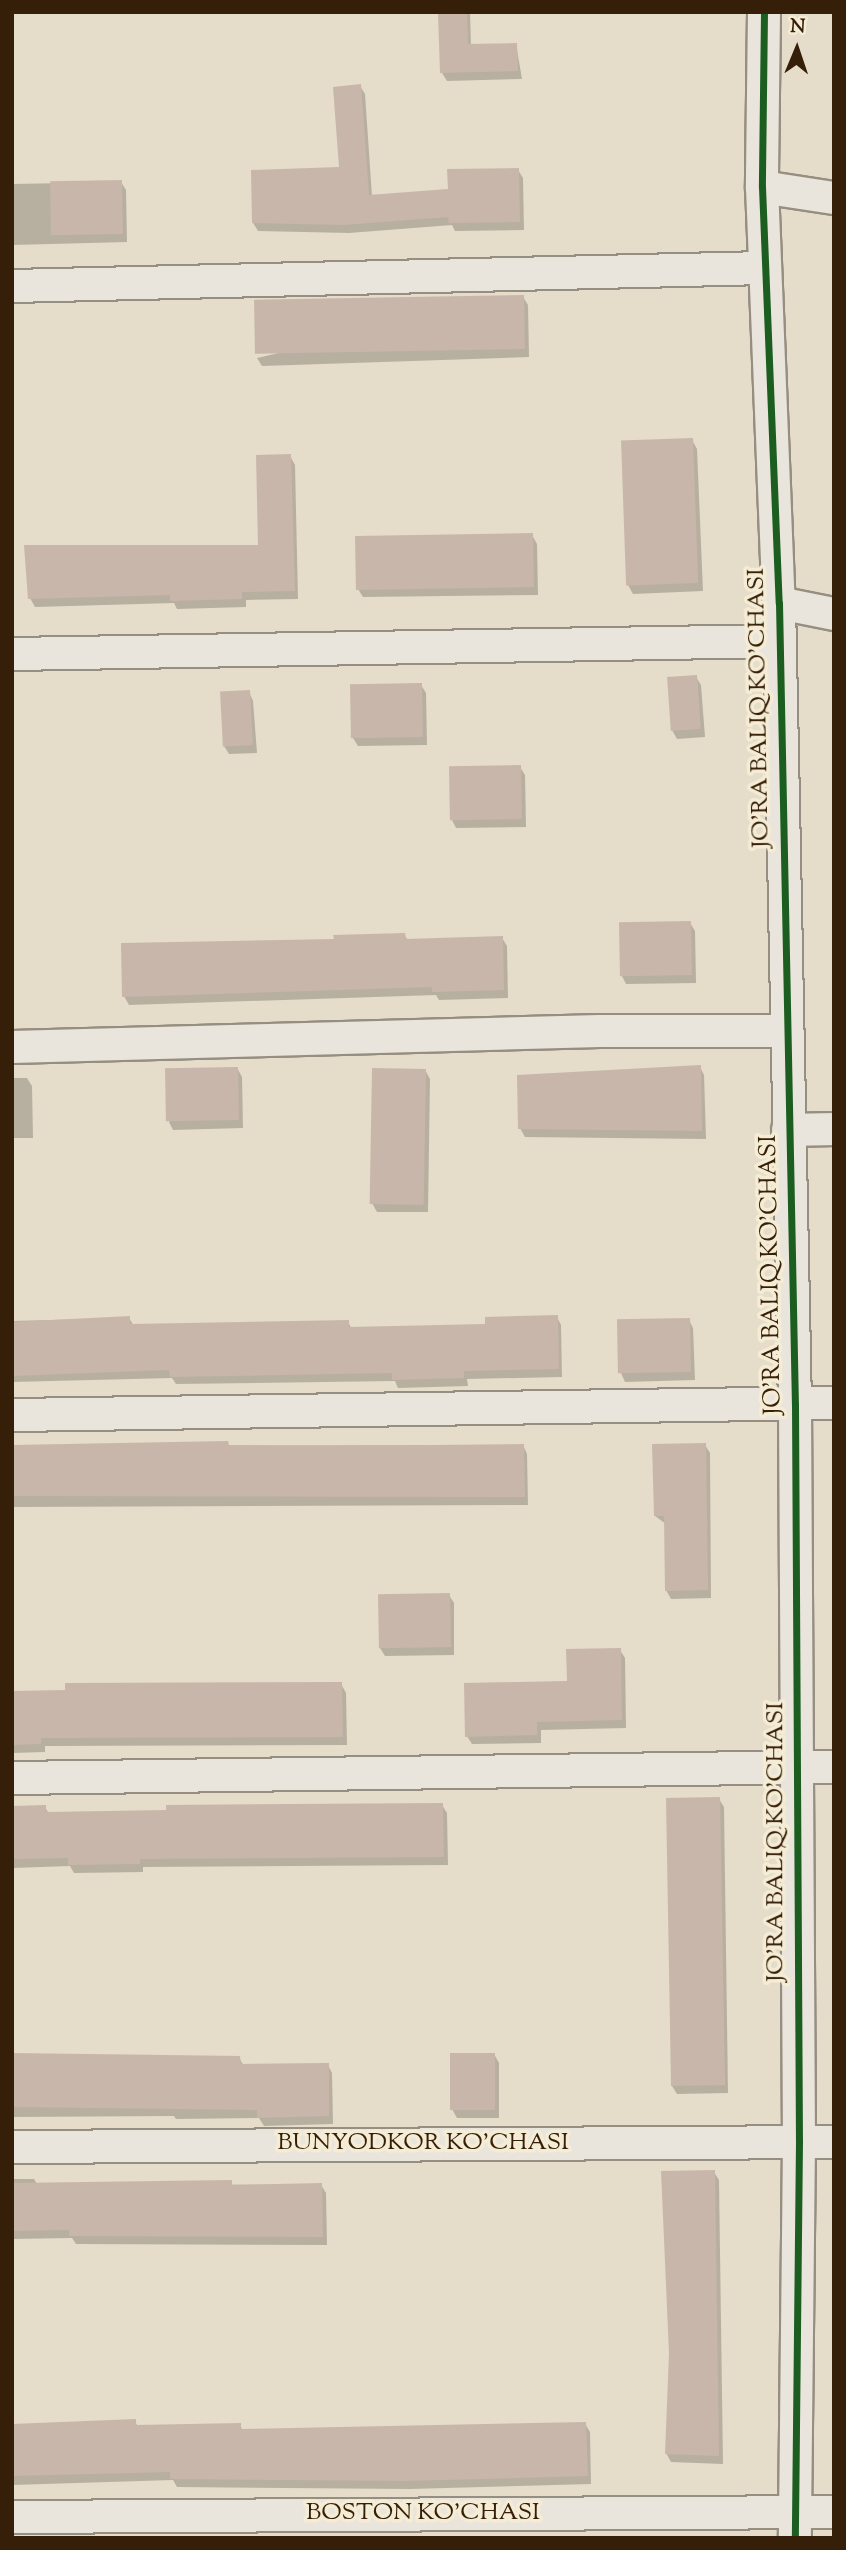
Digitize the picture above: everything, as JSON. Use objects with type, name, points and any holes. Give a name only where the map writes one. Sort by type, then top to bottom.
[{"type":"street","name":"JO'RA BALIQ KO'CHASI","points":[[764,12],[762,187],[779,603],[784,1031],[795,1405],[794,1768],[799,2141],[795,2525]]},
{"type":"street","points":[[762,187],[834,198]]},
{"type":"street","points":[[12,286],[765,268]]},
{"type":"street","points":[[779,603],[834,614]]},
{"type":"street","points":[[12,654],[778,640]]},
{"type":"street","points":[[12,1047],[600,1031],[784,1031]]},
{"type":"street","points":[[788,1129],[834,1129]]},
{"type":"street","points":[[12,1415],[834,1403]]},
{"type":"street","points":[[12,1778],[834,1767]]},
{"type":"street","name":"BUNYODKOR KO'CHASI","points":[[12,2147],[834,2142]]},
{"type":"street","name":"BOSTON KO'CHASI","points":[[12,2517],[795,2525],[834,2512]]},
{"type":"building","points":[[438,12],[467,12],[468,44],[517,43],[518,71],[440,73]]},
{"type":"building","points":[[361,84],[369,195],[448,189],[447,169],[519,168],[520,222],[449,223],[448,217],[343,225],[252,223],[251,170],[339,167],[333,87]]},
{"type":"building","points":[[122,180],[123,234],[51,235],[50,181]]},
{"type":"building","points":[[524,295],[525,349],[255,354],[254,300]]},
{"type":"building","points":[[693,438],[698,583],[626,585],[621,441]]},
{"type":"building","points":[[291,454],[295,591],[242,592],[242,599],[170,601],[170,595],[28,599],[24,545],[258,545],[256,455]]},
{"type":"building","points":[[533,533],[534,587],[356,590],[355,536]]},
{"type":"building","points":[[697,675],[701,729],[671,731],[667,677]]},
{"type":"building","points":[[422,683],[423,737],[351,738],[350,684]]},
{"type":"building","points":[[250,690],[253,745],[223,746],[220,692]]},
{"type":"building","points":[[521,765],[522,819],[450,820],[449,766]]},
{"type":"building","points":[[691,921],[692,975],[620,976],[619,922]]},
{"type":"building","points":[[405,933],[406,939],[503,936],[504,990],[432,992],[432,987],[122,997],[121,943],[334,939],[333,935]]},
{"type":"building","points":[[701,1065],[702,1131],[518,1129],[517,1075]]},
{"type":"building","points":[[238,1067],[239,1120],[166,1121],[165,1068]]},
{"type":"building","points":[[372,1068],[426,1069],[424,1205],[370,1204]]},
{"type":"building","points":[[558,1315],[559,1369],[464,1371],[464,1378],[392,1380],[392,1373],[170,1377],[169,1370],[12,1376],[12,1322],[130,1316],[130,1324],[349,1320],[349,1327],[485,1324],[485,1317]]},
{"type":"building","points":[[690,1318],[691,1372],[618,1373],[617,1319]]},
{"type":"building","points":[[228,1441],[229,1445],[524,1444],[525,1497],[12,1496],[12,1445]]},
{"type":"building","points":[[706,1443],[708,1590],[665,1591],[664,1516],[654,1516],[652,1444]]},
{"type":"building","points":[[450,1593],[451,1647],[379,1648],[378,1594]]},
{"type":"building","points":[[621,1648],[622,1720],[537,1722],[537,1735],[465,1737],[464,1683],[567,1681],[566,1649]]},
{"type":"building","points":[[342,1682],[343,1737],[41,1738],[41,1744],[12,1745],[12,1691],[65,1690],[65,1683]]},
{"type":"building","points":[[720,1797],[725,2085],[671,2086],[666,1798]]},
{"type":"building","points":[[443,1803],[444,1857],[140,1859],[140,1864],[68,1865],[68,1858],[12,1859],[12,1806],[46,1805],[46,1812],[166,1810],[166,1805]]},
{"type":"building","points":[[12,2053],[240,2056],[241,2064],[329,2063],[329,2116],[257,2118],[257,2110],[12,2107]]},
{"type":"building","points":[[450,2053],[495,2053],[495,2110],[450,2110]]},
{"type":"building","points":[[715,2170],[719,2456],[665,2454],[669,2353],[661,2171]]},
{"type":"building","points":[[232,2180],[232,2185],[322,2183],[323,2237],[69,2236],[69,2230],[12,2231],[12,2183]]},
{"type":"building","points":[[136,2419],[136,2425],[241,2423],[241,2429],[586,2422],[588,2476],[405,2481],[170,2479],[170,2472],[12,2476],[12,2424]]},
{"type":"cycle path","points":[[764,12],[762,187],[779,603],[795,1405],[799,2141],[795,2538]]}]
